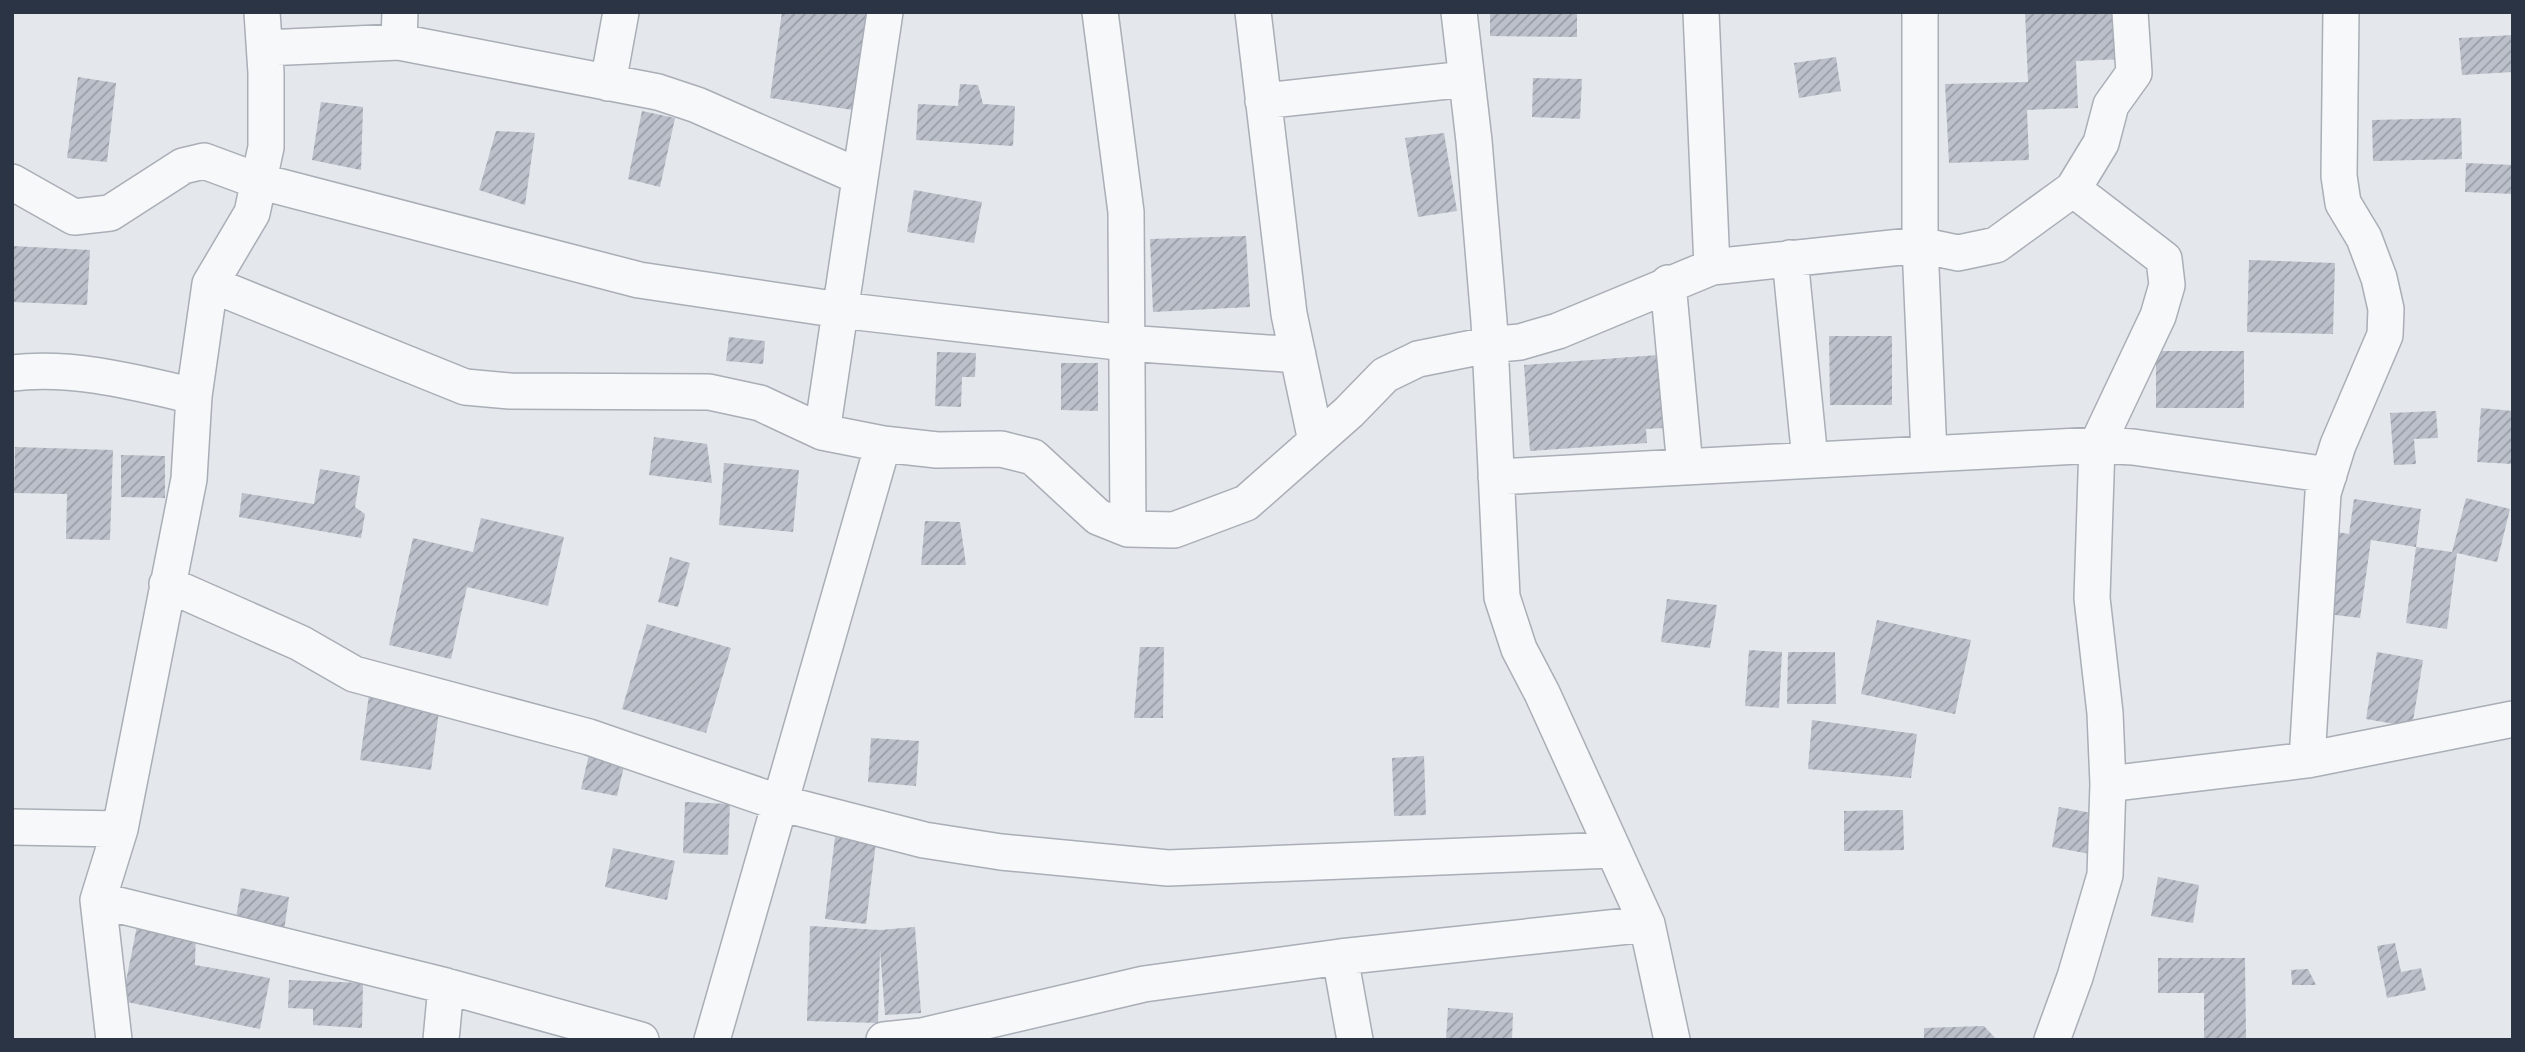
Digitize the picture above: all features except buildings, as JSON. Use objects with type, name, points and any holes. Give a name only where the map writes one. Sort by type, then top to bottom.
[{"type":"street","points":[[114,1040],[98,900],[120,829],[189,479],[194,396],[211,284],[252,213],[266,147],[262,12]]},
{"type":"street","points":[[608,83],[621,12]]},
{"type":"street","points":[[822,432],[885,12]]},
{"type":"street","points":[[1100,12],[1126,212],[1128,529]]},
{"type":"street","points":[[1253,12],[1289,314],[1317,441]]},
{"type":"street","points":[[1459,12],[1475,155],[1489,321],[1488,345],[1502,597],[1519,649],[1542,693],[1647,924],[1672,1040]]},
{"type":"street","points":[[1701,12],[1712,267]]},
{"type":"street","points":[[1920,12],[1920,244],[1929,454]]},
{"type":"street","points":[[211,284],[465,387],[510,391],[709,392],[760,403],[822,432],[883,444],[937,450],[1002,449],[1032,457],[1098,517],[1128,529],[1174,530],[1246,503],[1317,441],[1385,376],[1418,359],[1488,345],[1520,342],[1558,331],[1668,283],[1712,267],[1920,244],[1958,253],[1996,245],[2073,189],[2101,143],[2111,105],[2134,73],[2130,12]]},
{"type":"street","points":[[2307,760],[2323,493],[2339,445],[2379,355],[2386,322],[2379,278],[2364,238],[2343,203],[2339,176],[2341,12]]},
{"type":"street","points":[[265,48],[399,27],[608,83],[658,92],[697,105],[860,177]]},
{"type":"street","points":[[1263,101],[1466,79]]},
{"type":"street","points":[[12,182],[75,217],[110,213],[183,166],[204,161],[258,181],[639,280],[840,310],[1126,344],[1298,355]]},
{"type":"street","points":[[2052,1040],[2075,977],[2105,875],[2108,783],[2105,713],[2092,598],[2097,445],[2158,316],[2166,285],[2164,259],[2073,189]]},
{"type":"street","points":[[1790,258],[1811,460]]},
{"type":"street","points":[[1668,283],[1685,467]]},
{"type":"street","points":[[12,373],[38,370],[102,375],[194,396]]},
{"type":"street","points":[[712,1040],[883,444]]},
{"type":"street","points":[[1496,477],[2097,445],[2133,447],[2329,475]]},
{"type":"street","points":[[167,584],[300,643],[355,674],[589,737],[780,803],[924,840],[1001,852],[1168,868],[1613,850]]},
{"type":"street","points":[[2108,783],[2307,760],[2513,719]]},
{"type":"street","points":[[12,827],[120,829]]},
{"type":"street","points":[[98,900],[446,986],[641,1040]]},
{"type":"street","points":[[884,1040],[922,1038],[1144,984],[1340,957],[1647,924]]},
{"type":"street","points":[[1340,957],[1355,1040]]},
{"type":"street","points":[[442,1040],[446,986]]}]
